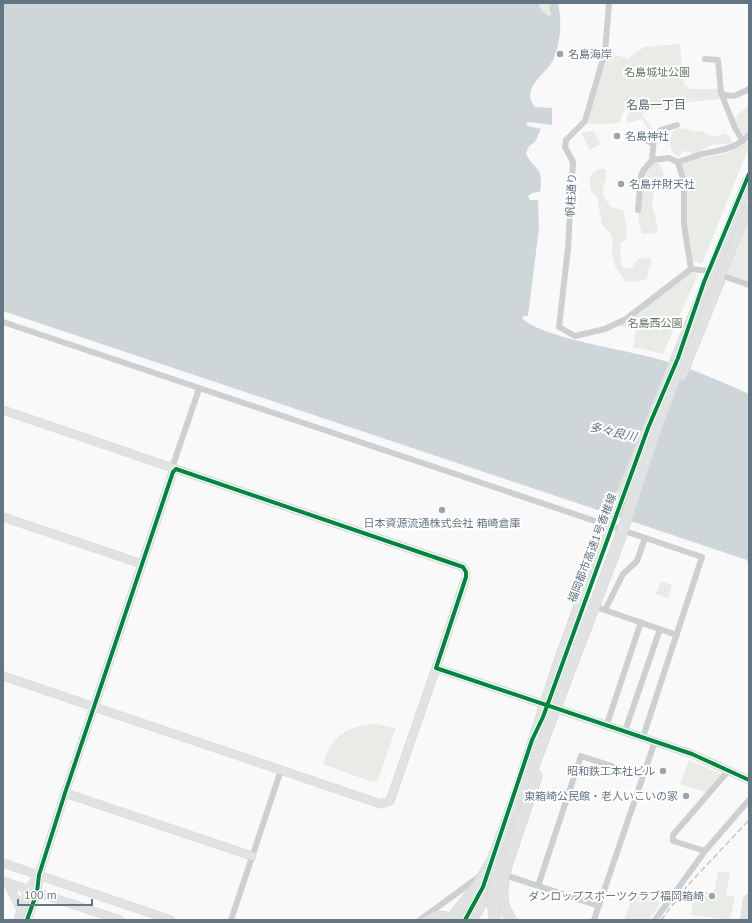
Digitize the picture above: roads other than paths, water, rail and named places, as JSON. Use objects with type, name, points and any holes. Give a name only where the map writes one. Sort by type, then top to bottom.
[{"type":"highway","name":"福岡都市高速1号香椎線","points":[[452,920],[478,885],[493,860],[560,661],[607,535],[749,180]]},
{"type":"highway","name":"福岡都市高速1号香椎線","points":[[452,920],[478,886],[500,851],[570,673],[622,530],[649,446],[681,360],[749,196]]},
{"type":"highway","points":[[607,535],[611,509],[680,359],[720,279]]},
{"type":"highway","points":[[622,530],[680,359],[685,324],[704,282]]},
{"type":"highway","points":[[511,920],[504,907],[502,895],[504,873],[570,673]]},
{"type":"highway","points":[[496,920],[492,905],[493,887],[538,750],[537,731]]},
{"type":"highway","points":[[746,920],[749,900]]},
{"type":"street","name":"帆柱通り","points":[[610,3],[605,52],[585,121],[566,140],[565,147],[573,162],[568,248],[559,327],[575,336],[605,329],[626,319],[651,295],[691,269]]},
{"type":"street","points":[[705,59],[718,60],[721,75],[718,80],[722,94],[735,128],[743,141]]},
{"type":"street","points":[[722,94],[734,97],[749,89]]},
{"type":"street","points":[[638,210],[643,171],[652,160],[652,144],[656,134],[661,130],[677,125]]},
{"type":"street","points":[[652,160],[669,158],[678,162],[699,155],[728,149],[743,141],[749,135]]},
{"type":"street","points":[[638,138],[652,144]]},
{"type":"street","points":[[678,162],[684,183],[684,224],[691,269],[710,271],[720,279],[749,285]]},
{"type":"street","points":[[704,282],[710,271],[749,174]]},
{"type":"street","points":[[720,279],[749,206]]},
{"type":"street","points":[[3,322],[702,557],[643,737]]},
{"type":"street","points":[[27,920],[37,892],[39,875],[65,793],[174,469],[199,389]]},
{"type":"street","points":[[3,410],[463,567],[466,572],[466,577],[436,668],[390,802],[381,804],[3,676]]},
{"type":"street","points":[[3,518],[142,564]]},
{"type":"street","points":[[471,920],[532,740],[551,706],[622,530]]},
{"type":"street","points":[[471,920],[491,891],[499,873],[551,706],[607,535]]},
{"type":"street","points":[[605,610],[623,574],[638,561],[645,538]]},
{"type":"street","points":[[592,606],[677,635]]},
{"type":"street","points":[[607,724],[641,622]]},
{"type":"street","points":[[625,731],[660,629]]},
{"type":"street","points":[[436,668],[607,724],[692,754],[749,780]]},
{"type":"street","points":[[594,920],[654,741]]},
{"type":"street","points":[[538,886],[580,756],[642,776]]},
{"type":"street","points":[[231,920],[281,770]]},
{"type":"street","points":[[705,851],[673,841],[673,835],[729,770]]},
{"type":"street","points":[[65,793],[252,856]]},
{"type":"street","points":[[655,920],[705,851],[749,800]]},
{"type":"street","points":[[3,863],[171,920]]},
{"type":"street","points":[[499,873],[599,906]]},
{"type":"street","points":[[18,920],[28,890],[39,875]]},
{"type":"street","points":[[420,920],[483,875],[486,875]]},
{"type":"street","points":[[6,882],[120,920]]},
{"type":"street","points":[[6,882],[22,910]]},
{"type":"street","points":[[491,891],[490,910],[496,920]]},
{"type":"street","points":[[427,920],[437,915],[471,920]]},
{"type":"water","name":"多々良川","points":[[3,3],[538,3],[542,11],[549,16],[551,14],[549,8],[550,3],[558,3],[560,30],[556,52],[551,64],[536,81],[530,93],[531,100],[535,107],[552,108],[552,125],[529,122],[526,123],[528,126],[541,129],[535,142],[529,146],[526,153],[538,169],[541,177],[541,183],[540,192],[532,193],[528,196],[530,200],[538,200],[539,228],[528,316],[524,316],[522,318],[532,325],[547,332],[586,343],[644,355],[704,375],[749,394],[749,566],[747,560],[3,311]]},
{"type":"railway","points":[[661,920],[688,885],[749,820]]},
{"type":"place","name":"名島海岸","points":[[560,54]]},
{"type":"place","name":"名島神社","points":[[617,136]]},
{"type":"place","name":"名島弁財天社","points":[[621,184]]},
{"type":"place","name":"日本資源流通株式会社 箱崎倉庫","points":[[442,510]]},
{"type":"place","name":"昭和鉄工本社ビル","points":[[663,771]]},
{"type":"place","name":"東箱崎公民館・老人いこいの家","points":[[686,796]]},
{"type":"place","name":"ダンロップスポーツクラブ福岡箱崎","points":[[712,896]]},
{"type":"district","name":"名島一丁目","points":[[656,105]]},
{"type":"park label","name":"名島城址公園","points":[[657,72]]},
{"type":"park label","name":"名島西公園","points":[[655,323]]}]
